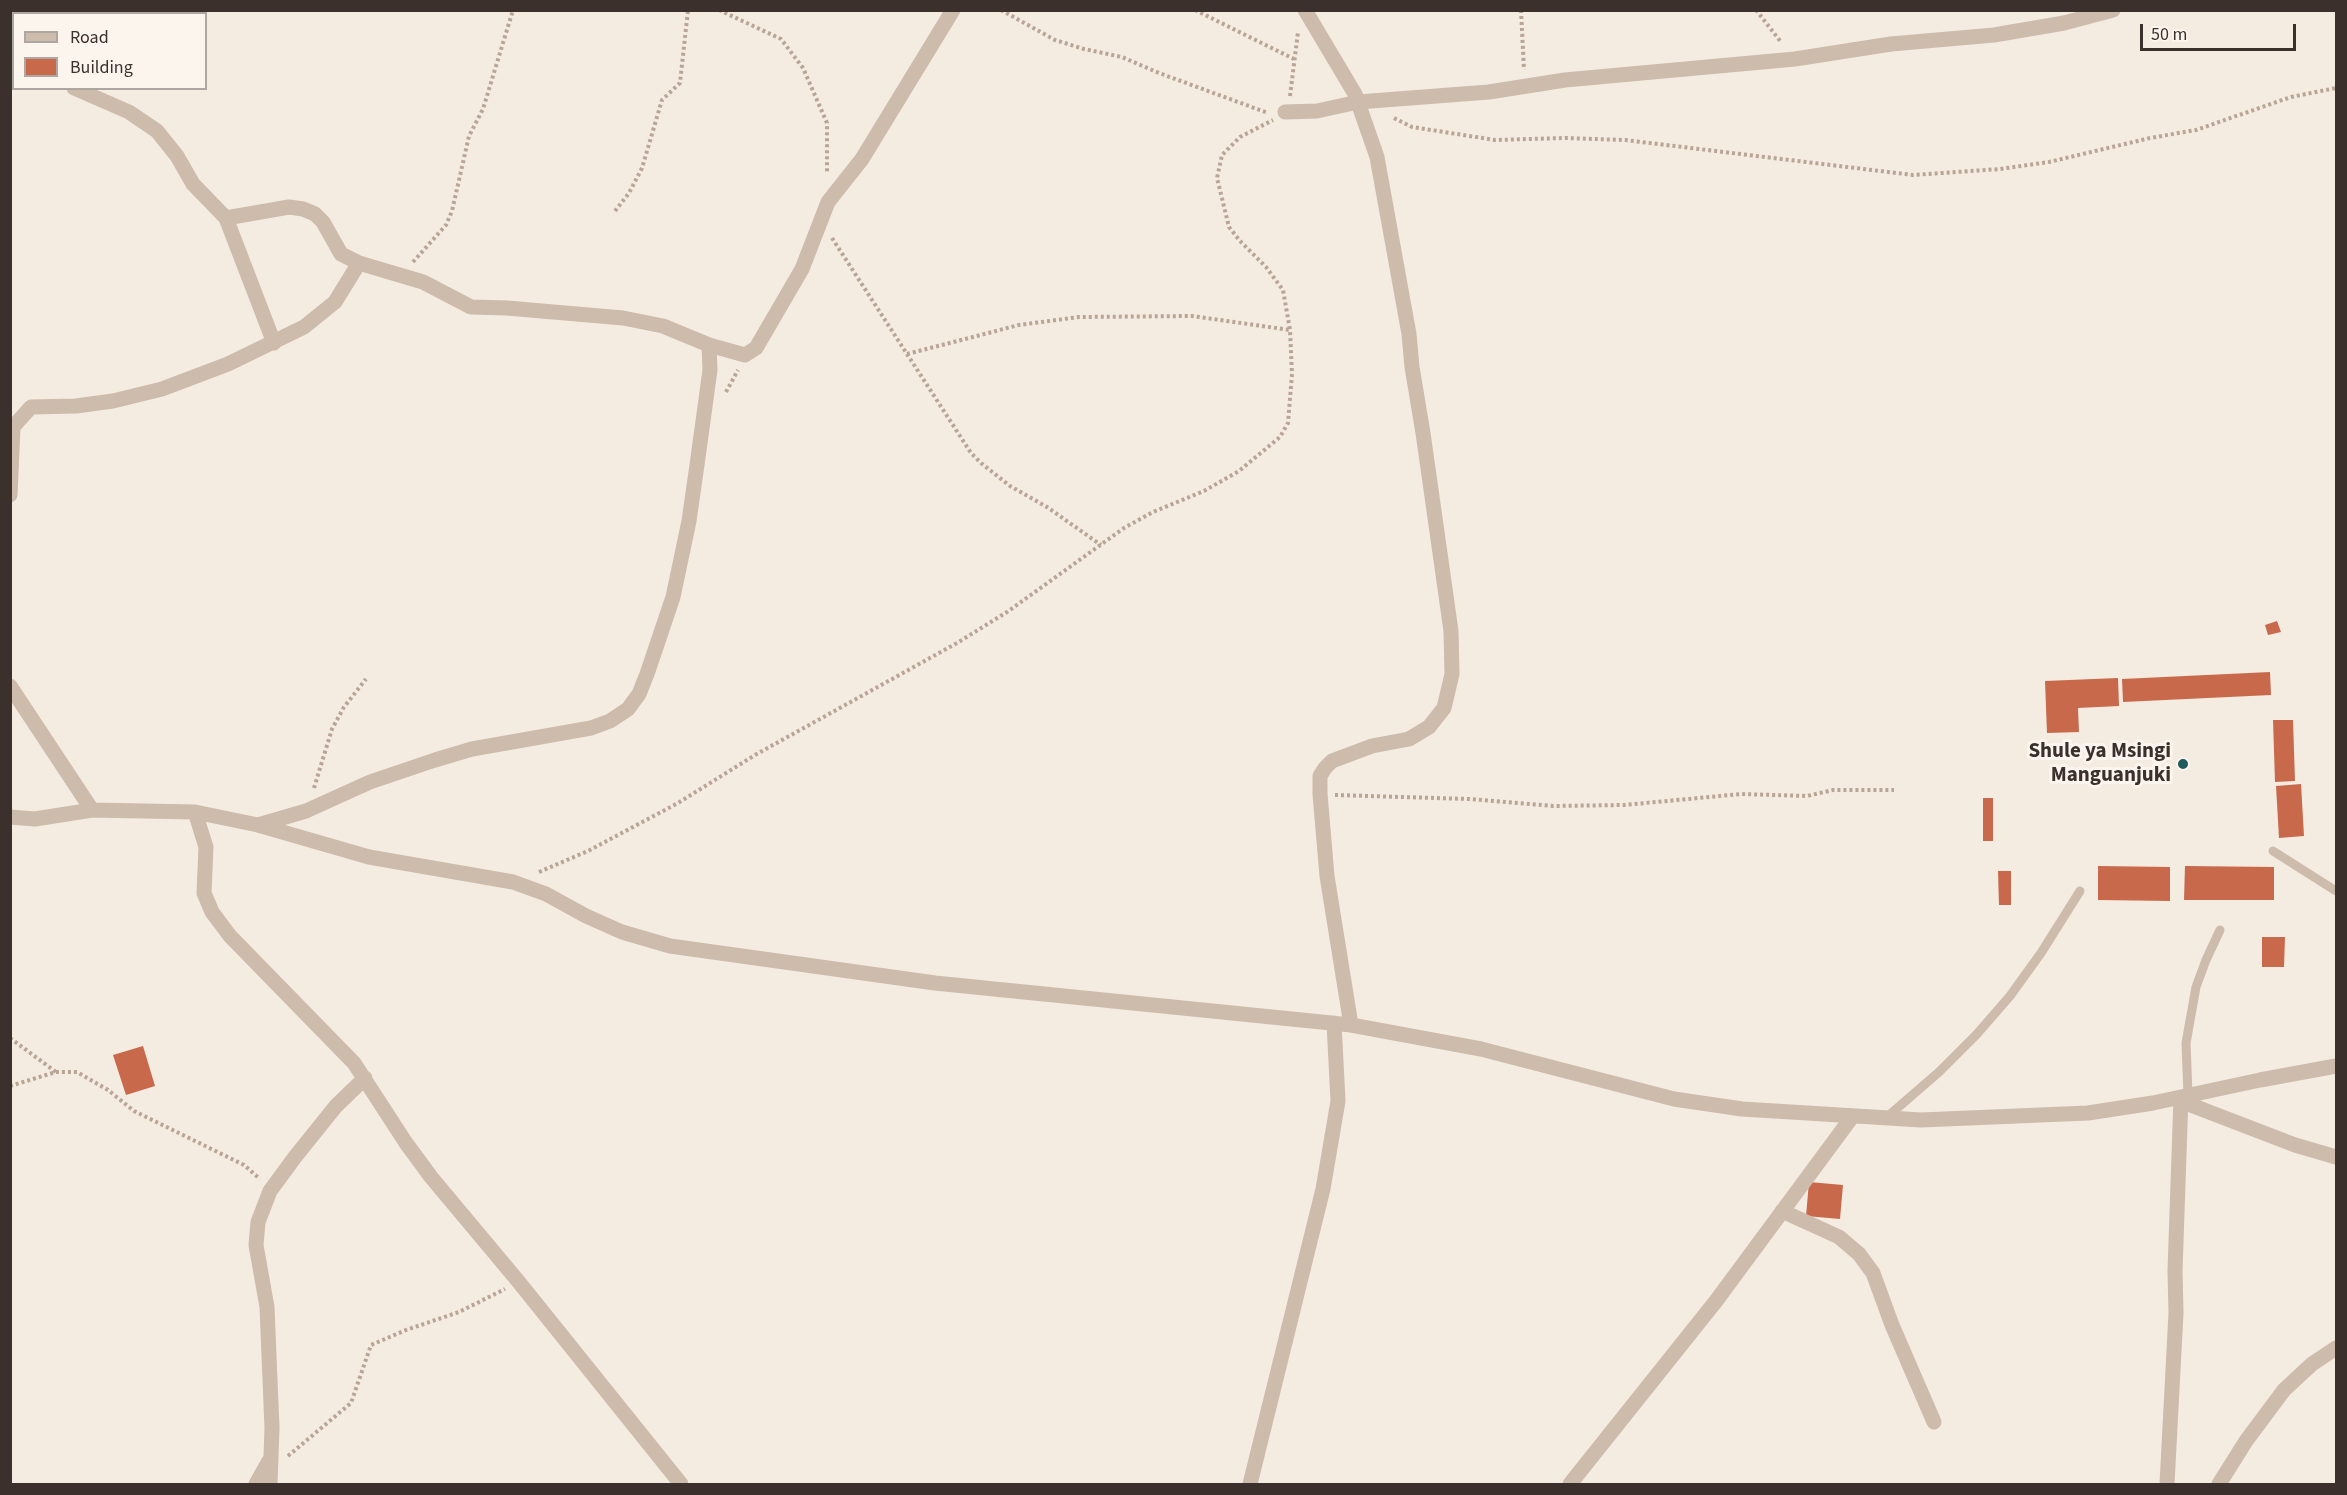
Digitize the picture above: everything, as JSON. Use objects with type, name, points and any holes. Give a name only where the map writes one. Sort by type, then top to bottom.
[{"type":"street","points":[[226,218],[289,207],[303,209],[315,214],[323,222],[341,254],[359,263],[423,282],[471,307],[623,318],[663,326],[709,345],[745,355],[756,348],[802,269],[828,202],[862,159],[952,10]]},
{"type":"street","points":[[1305,10],[1365,102],[1397,259],[1451,631],[1452,674],[1444,708],[1429,727],[1409,739],[1372,746],[1332,761],[1324,768],[1320,776],[1327,876],[1352,1025]]},
{"type":"street","points":[[1285,112],[1317,111],[1365,102],[1489,92],[1565,80],[1795,59],[1891,44],[2030,30],[2113,10]]},
{"type":"street","points":[[79,90],[129,112],[157,131],[177,156],[194,184],[226,218],[274,343]]},
{"type":"street","points":[[10,495],[14,427],[31,407],[76,406],[113,401],[162,389],[228,364],[295,333],[335,302],[359,263]]},
{"type":"street","points":[[258,825],[306,811],[369,782],[435,760],[472,749],[591,728],[610,721],[628,710],[639,694],[647,674],[673,597],[678,575],[689,521],[710,370],[709,345]]},
{"type":"street","points":[[10,686],[92,810]]},
{"type":"street","points":[[10,817],[35,819],[92,810],[195,812],[258,825],[369,857],[513,882],[546,894],[622,932],[670,946],[934,983],[1352,1025],[1481,1049],[1674,1099],[1742,1109],[1852,1118],[1921,1120],[2088,1113],[2184,1098],[2337,1066]]},
{"type":"street","points":[[195,812],[206,848],[204,893],[212,912],[230,936],[354,1063],[412,1152],[681,1485]]},
{"type":"street","points":[[1250,1485],[1323,1189],[1338,1101],[1334,1023]]},
{"type":"street","points":[[256,1485],[271,1470],[267,1307],[256,1245],[258,1222],[270,1191],[310,1137],[365,1078]]},
{"type":"street","points":[[2184,1098],[2303,1148],[2337,1157]]},
{"type":"street","points":[[2167,1485],[2184,1098]]},
{"type":"street","points":[[1570,1485],[1716,1301],[1852,1118]]},
{"type":"street","points":[[1782,1211],[1839,1238],[1859,1254],[1873,1273],[1892,1325],[1934,1422]]},
{"type":"street","points":[[2218,1485],[2246,1441],[2284,1390],[2312,1364],[2337,1348]]},
{"type":"lane","points":[[2273,852],[2337,891]]},
{"type":"lane","points":[[1885,1119],[1940,1072],[2010,996],[2041,953],[2080,891]]},
{"type":"lane","points":[[2184,1098],[2186,1043],[2196,987],[2220,930]]},
{"type":"path","points":[[403,275],[446,225],[452,211],[470,136],[483,109],[513,10]]},
{"type":"path","points":[[615,211],[629,193],[642,168],[662,100],[680,83],[688,10]]},
{"type":"path","points":[[719,10],[781,39],[803,68],[826,123],[828,202]]},
{"type":"path","points":[[513,882],[588,851],[678,803],[755,755],[957,643],[1007,612],[1101,545],[1153,512],[1204,491],[1239,471],[1280,437],[1288,423],[1291,402],[1290,330],[1282,290],[1266,267],[1240,241],[1229,226],[1217,178],[1222,155],[1240,137],[1278,117],[1122,57],[1055,40],[1001,10]]},
{"type":"path","points":[[1195,10],[1294,59]]},
{"type":"path","points":[[1521,10],[1526,86]]},
{"type":"path","points":[[1756,10],[1795,59]]},
{"type":"path","points":[[1285,112],[1290,98],[1298,30]]},
{"type":"path","points":[[1365,102],[1412,127],[1495,140],[1565,138],[1625,140],[1913,175],[2000,169],[2049,162],[2150,138],[2196,130],[2291,97],[2337,88]]},
{"type":"path","points":[[822,219],[838,250],[971,453],[1010,486],[1047,507],[1101,545]]},
{"type":"path","points":[[907,354],[1019,325],[1079,317],[1192,316],[1290,330]]},
{"type":"path","points":[[306,811],[332,729],[344,707],[366,680]]},
{"type":"path","points":[[1320,794],[1469,799],[1553,806],[1624,805],[1741,794],[1808,796],[1833,790],[1893,790]]},
{"type":"path","points":[[10,1038],[56,1072]]},
{"type":"path","points":[[10,1086],[56,1072],[77,1072],[92,1080],[134,1112],[244,1165],[257,1175],[270,1191]]},
{"type":"path","points":[[271,1470],[351,1403],[371,1345],[459,1312],[518,1281]]},
{"type":"building","points":[[2277,621],[2281,632],[2268,635],[2265,625]]},
{"type":"building","points":[[2270,672],[2271,695],[2123,702],[2122,679]]},
{"type":"building","points":[[2118,678],[2119,706],[2078,708],[2079,732],[2047,733],[2045,681]]},
{"type":"building","points":[[2273,720],[2293,720],[2295,781],[2275,782]]},
{"type":"building","points":[[2301,784],[2304,836],[2279,838],[2276,786]]},
{"type":"building","points":[[1983,798],[1993,798],[1993,841],[1983,841]]},
{"type":"building","points":[[2098,866],[2170,867],[2170,901],[2098,900]]},
{"type":"building","points":[[2185,866],[2274,867],[2274,900],[2184,900]]},
{"type":"building","points":[[1998,871],[2011,871],[2011,905],[1999,905]]},
{"type":"building","points":[[2262,937],[2285,937],[2284,967],[2262,967]]},
{"type":"building","points":[[143,1046],[155,1086],[126,1095],[113,1055]]},
{"type":"building","points":[[1809,1182],[1843,1185],[1840,1219],[1806,1216]]},
{"type":"place","name":"Shule ya Msingi Manguanjuki","points":[[2183,764]]}]
